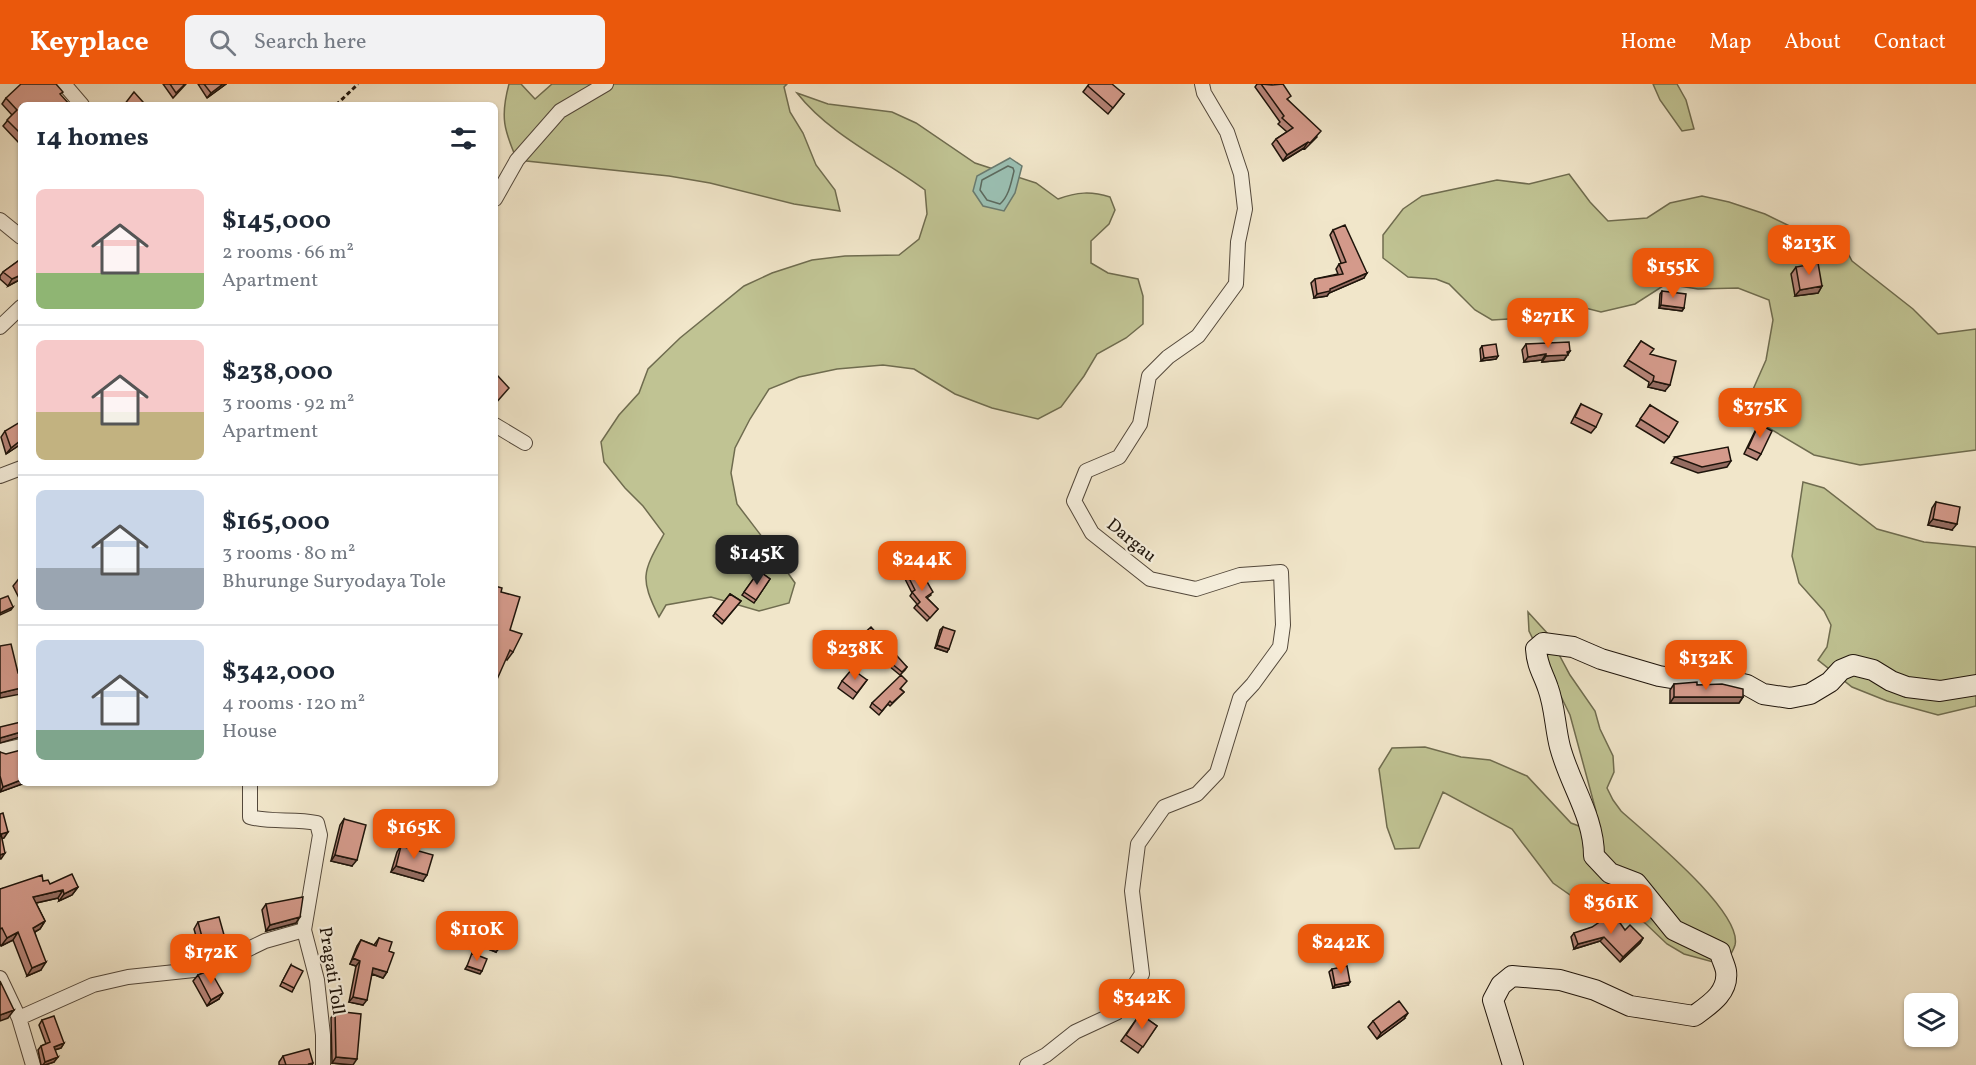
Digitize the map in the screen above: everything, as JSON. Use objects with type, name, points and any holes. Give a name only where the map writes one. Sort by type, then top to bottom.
[{"type":"street","points":[[64,84],[79,102]]},
{"type":"street","points":[[498,194],[517,160],[560,111],[606,84]]},
{"type":"street","name":"Dargau","points":[[1027,1065],[1046,1055],[1075,1032],[1116,1013],[1142,974],[1132,891],[1138,844],[1164,807],[1197,794],[1217,773],[1240,698],[1280,647],[1283,625],[1281,572],[1240,575],[1196,589],[1150,579],[1092,533],[1074,501],[1086,471],[1119,457],[1140,424],[1149,376],[1168,357],[1198,336],[1236,284],[1238,242],[1245,209],[1241,174],[1227,132],[1204,93],[1202,84]]},
{"type":"street","points":[[0,220],[18,235]]},
{"type":"street","points":[[0,327],[18,310]]},
{"type":"street","points":[[498,428],[525,443]]},
{"type":"street","points":[[0,476],[18,469]]},
{"type":"street","points":[[1513,1065],[1493,1000],[1501,985],[1512,976],[1560,980],[1595,990],[1630,1006],[1694,1016],[1716,1001],[1724,985],[1726,971],[1719,952],[1674,930],[1636,883],[1610,873],[1594,856],[1594,841],[1588,816],[1563,757],[1548,687],[1537,664],[1536,649],[1543,643],[1573,647],[1601,659],[1659,676],[1677,679],[1699,674],[1747,685],[1763,694],[1790,698],[1810,694],[1830,682],[1841,670],[1853,665],[1873,670],[1907,687],[1940,691],[1976,685]]},
{"type":"street","points":[[0,751],[18,747]]},
{"type":"street","name":"Pragati Toll","points":[[250,786],[250,817],[264,821],[300,819],[317,823],[320,836],[303,930],[317,980],[323,1035],[323,1065]]},
{"type":"street","points":[[19,1018],[93,985],[128,977],[194,970],[230,958],[265,941],[303,930]]},
{"type":"street","points":[[0,978],[19,1018],[33,1065]]},
{"type":"path","points":[[339,102],[358,84]]},
{"type":"green space","points":[[509,84],[521,84],[535,99],[552,84],[787,84],[784,87],[790,112],[803,133],[816,165],[835,190],[840,211],[794,204],[710,183],[669,176],[517,160],[509,140],[504,115]]},
{"type":"green space","points":[[1653,84],[1677,84],[1686,100],[1694,129],[1682,131],[1660,100]]},
{"type":"green space","points":[[797,93],[828,104],[892,112],[916,123],[975,163],[1036,183],[1058,199],[1084,193],[1110,197],[1115,210],[1109,224],[1091,241],[1091,263],[1108,273],[1138,279],[1143,296],[1143,324],[1126,338],[1097,354],[1061,407],[1038,419],[992,408],[955,394],[914,369],[883,365],[837,369],[799,377],[769,389],[735,448],[731,473],[737,504],[795,583],[789,603],[759,611],[711,597],[666,605],[659,617],[648,592],[646,575],[664,534],[604,462],[601,442],[619,415],[639,393],[648,369],[680,338],[744,286],[772,273],[812,260],[845,256],[899,255],[919,239],[927,214],[925,190],[825,122]]},
{"type":"green space","points":[[1569,174],[1608,221],[1647,218],[1670,203],[1702,196],[1765,214],[1806,234],[1843,244],[1852,261],[1913,309],[1938,334],[1976,329],[1976,450],[1860,465],[1814,455],[1752,418],[1747,403],[1766,360],[1773,320],[1769,300],[1738,288],[1698,289],[1666,284],[1635,304],[1601,312],[1558,301],[1539,307],[1526,318],[1492,320],[1475,310],[1449,284],[1436,279],[1408,277],[1383,258],[1383,235],[1403,209],[1422,196],[1497,180],[1529,184]]},
{"type":"green space","points":[[1803,482],[1824,488],[1877,529],[1924,542],[1976,547],[1976,706],[1938,715],[1887,701],[1852,687],[1818,660],[1827,647],[1831,625],[1824,611],[1799,583],[1792,556]]},
{"type":"green space","points":[[1528,612],[1548,634],[1570,675],[1595,711],[1600,729],[1613,756],[1614,772],[1607,788],[1613,800],[1621,811],[1690,874],[1724,913],[1733,931],[1735,945],[1724,965],[1684,954],[1667,944],[1645,923],[1611,901],[1573,897],[1553,883],[1512,829],[1443,792],[1419,848],[1395,849],[1387,827],[1379,769],[1392,748],[1425,747],[1461,757],[1490,760],[1527,776],[1571,823],[1592,831],[1596,811],[1570,715],[1529,631]]},
{"type":"water","points":[[1010,158],[1022,166],[1015,193],[1004,211],[983,206],[973,191],[977,176]]},
{"type":"building","points":[[21,84],[56,84],[63,92],[60,94],[67,102],[18,102],[18,131],[7,120],[17,110],[6,98]]},
{"type":"building","points":[[170,84],[185,84],[176,93]]},
{"type":"building","points":[[204,84],[223,84],[211,93]]},
{"type":"building","points":[[1089,84],[1112,84],[1124,94],[1113,108],[1088,86]]},
{"type":"building","points":[[1261,84],[1283,84],[1291,96],[1287,99],[1321,131],[1310,143],[1308,142],[1287,155],[1276,139],[1293,128],[1282,118],[1284,116]]},
{"type":"building","points":[[134,92],[143,102],[126,102]]},
{"type":"building","points":[[1345,225],[1367,273],[1330,291],[1317,294],[1315,279],[1343,274],[1339,264],[1346,262],[1333,230]]},
{"type":"building","points":[[18,261],[18,276],[12,279],[3,272]]},
{"type":"building","points":[[1818,263],[1822,286],[1800,290],[1796,267]]},
{"type":"building","points":[[1662,291],[1686,294],[1684,308],[1661,305]]},
{"type":"building","points":[[1641,341],[1654,349],[1650,354],[1676,361],[1670,385],[1653,381],[1654,376],[1628,360]]},
{"type":"building","points":[[1569,342],[1568,355],[1546,356],[1546,354],[1528,357],[1526,344]]},
{"type":"building","points":[[1496,344],[1498,356],[1484,358],[1482,346]]},
{"type":"building","points":[[498,376],[509,388],[498,401]]},
{"type":"building","points":[[1581,404],[1602,414],[1596,427],[1575,417]]},
{"type":"building","points":[[1650,405],[1678,422],[1669,437],[1640,419]]},
{"type":"building","points":[[18,423],[18,442],[11,448],[5,431]]},
{"type":"building","points":[[1759,424],[1772,431],[1761,454],[1748,448]]},
{"type":"building","points":[[1728,447],[1731,461],[1702,467],[1675,457]]},
{"type":"building","points":[[1936,502],[1960,507],[1957,524],[1933,519]]},
{"type":"building","points":[[919,568],[933,592],[926,597],[938,609],[930,618],[917,605],[920,602],[912,592],[915,590],[907,574]]},
{"type":"building","points":[[759,571],[770,579],[756,600],[744,592]]},
{"type":"building","points":[[498,587],[502,588],[501,592],[520,597],[510,630],[522,634],[513,652],[510,650],[498,677]]},
{"type":"building","points":[[730,594],[741,601],[724,621],[715,613]]},
{"type":"building","points":[[8,596],[13,607],[0,613],[0,599]]},
{"type":"building","points":[[871,627],[907,667],[902,672],[874,649],[862,635]]},
{"type":"building","points":[[943,627],[955,631],[949,649],[937,645]]},
{"type":"building","points":[[11,644],[18,673],[18,689],[0,693],[0,646]]},
{"type":"building","points":[[852,669],[867,680],[857,693],[842,681]]},
{"type":"building","points":[[901,675],[907,681],[900,689],[904,692],[892,703],[890,701],[882,711],[872,703]]},
{"type":"building","points":[[1697,682],[1697,685],[1722,684],[1743,689],[1743,697],[1674,697],[1674,684]]},
{"type":"building","points":[[18,723],[18,733],[0,738],[0,727]]},
{"type":"building","points":[[18,751],[18,781],[3,787],[0,776],[0,752],[6,754]]},
{"type":"building","points":[[3,813],[8,832],[1,834],[5,853],[0,855],[0,814]]},
{"type":"building","points":[[344,819],[366,825],[357,860],[335,855]]},
{"type":"building","points":[[401,846],[433,855],[427,875],[396,866]]},
{"type":"building","points":[[72,874],[78,887],[64,894],[63,890],[33,897],[45,921],[33,928],[46,962],[32,968],[18,932],[7,938],[2,928],[0,929],[0,889],[42,875],[43,881],[48,880],[50,884]]},
{"type":"building","points":[[303,897],[300,917],[270,925],[266,904]]},
{"type":"building","points":[[1613,913],[1625,930],[1630,925],[1643,938],[1623,957],[1604,937],[1578,944],[1574,933],[1592,927]]},
{"type":"building","points":[[219,917],[226,942],[205,948],[198,922]]},
{"type":"building","points":[[493,923],[507,928],[501,946],[487,941]]},
{"type":"building","points":[[379,938],[392,942],[389,951],[394,953],[387,972],[373,968],[367,1000],[353,997],[360,961],[353,958],[361,940],[376,946]]},
{"type":"building","points":[[472,953],[487,959],[482,971],[467,966]]},
{"type":"building","points":[[291,965],[303,971],[294,988],[282,982]]},
{"type":"building","points":[[1347,966],[1350,982],[1335,985],[1332,969]]},
{"type":"building","points":[[210,970],[223,993],[211,1000],[198,975]]},
{"type":"building","points":[[0,981],[14,1010],[0,1015]]},
{"type":"building","points":[[1399,1001],[1408,1013],[1381,1033],[1373,1021]]},
{"type":"building","points":[[335,1011],[361,1014],[357,1059],[336,1057]]},
{"type":"building","points":[[1140,1014],[1157,1026],[1143,1047],[1126,1035]]},
{"type":"building","points":[[54,1016],[64,1043],[54,1047],[58,1057],[45,1062],[41,1046],[50,1042],[42,1020]]},
{"type":"building","points":[[309,1049],[313,1063],[286,1065],[283,1056]]}]
